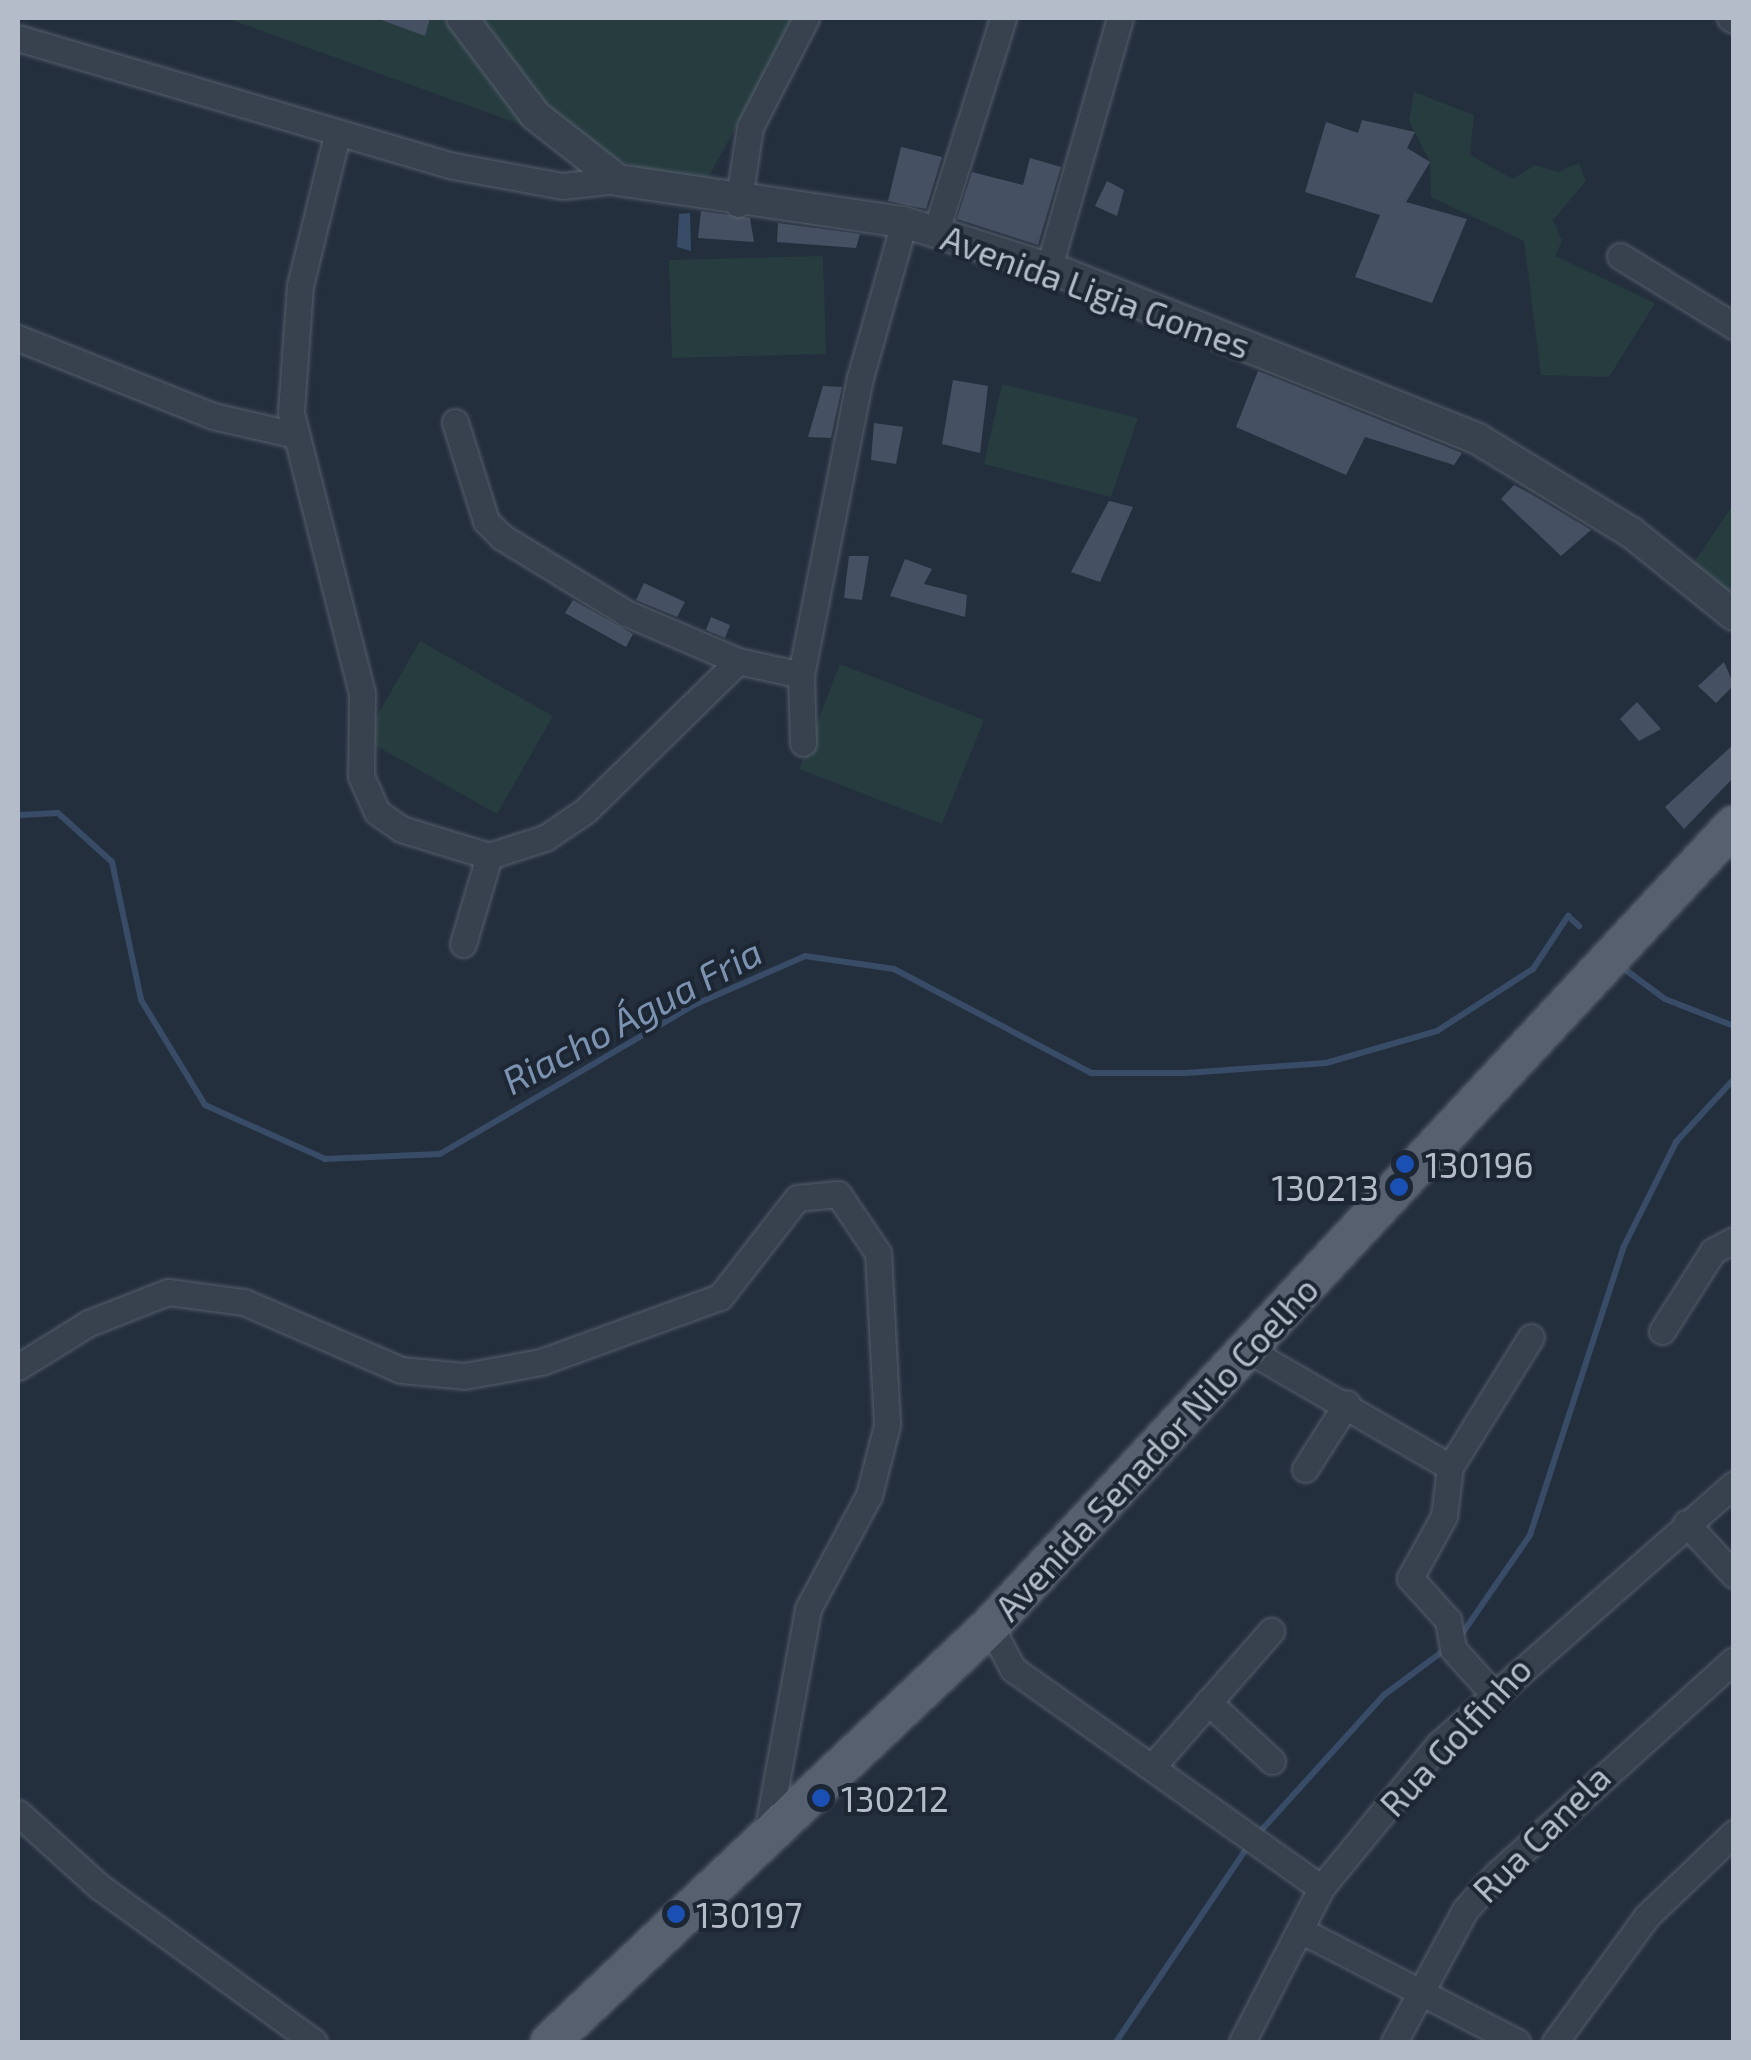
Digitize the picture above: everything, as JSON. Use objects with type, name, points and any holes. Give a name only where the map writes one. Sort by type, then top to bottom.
[{"type":"main road","name":"Avenida Senador Nilo Coelho","points":[[550,2042],[990,1626],[1250,1351],[1734,825]]},
{"type":"street","name":"Avenida Ligia Gomes","points":[[462,18],[535,115],[618,180],[738,204],[904,222],[1048,268],[1478,439],[1618,523],[1734,614]]},
{"type":"street","points":[[738,204],[750,127],[806,18]]},
{"type":"street","points":[[936,231],[1003,18]]},
{"type":"street","points":[[1048,268],[1120,18]]},
{"type":"street","points":[[18,38],[337,135],[530,182],[618,180]]},
{"type":"street","points":[[337,135],[300,286],[294,435],[362,694],[366,797],[414,835],[489,856],[546,838],[585,812],[738,661]]},
{"type":"street","points":[[803,743],[801,675],[860,378],[904,222]]},
{"type":"street","points":[[1620,256],[1734,326]]},
{"type":"street","points":[[18,338],[212,416],[294,435]]},
{"type":"street","points":[[455,422],[486,522],[502,537],[626,613],[738,661],[801,675]]},
{"type":"street","points":[[463,944],[489,856]]},
{"type":"street","points":[[18,1367],[104,1316],[168,1292],[244,1302],[402,1370],[464,1376],[541,1362],[720,1296],[797,1198],[838,1194],[878,1252],[887,1425],[869,1495],[808,1608],[766,1837]]},
{"type":"street","points":[[1662,1331],[1713,1250],[1734,1240]]},
{"type":"street","points":[[1491,1692],[1451,1646],[1448,1620],[1410,1578],[1444,1516],[1450,1467],[1531,1336]]},
{"type":"street","points":[[1250,1351],[1347,1403],[1450,1467]]},
{"type":"street","points":[[1306,1469],[1347,1403]]},
{"type":"street","name":"Rua Golfinho","points":[[1242,2042],[1321,1888],[1491,1692],[1734,1484]]},
{"type":"street","points":[[1686,1522],[1734,1575]]},
{"type":"street","points":[[990,1626],[1013,1669],[1321,1888]]},
{"type":"street","points":[[1152,1767],[1271,1631]]},
{"type":"street","name":"Rua Canela","points":[[1394,2042],[1418,1990],[1497,1874],[1734,1660]]},
{"type":"street","points":[[1208,1702],[1272,1761]]},
{"type":"street","points":[[18,1813],[88,1877],[314,2042]]},
{"type":"street","points":[[1561,2038],[1646,1917],[1734,1834]]},
{"type":"street","points":[[1300,1930],[1517,2042]]},
{"type":"green space","points":[[226,18],[797,18],[701,190]]},
{"type":"green space","points":[[1414,92],[1474,115],[1470,155],[1513,179],[1535,165],[1558,172],[1579,163],[1586,181],[1553,220],[1562,241],[1555,256],[1655,303],[1609,377],[1541,375],[1524,241],[1431,197],[1430,162],[1409,121]]},
{"type":"green space","points":[[823,256],[826,354],[672,358],[669,260]]},
{"type":"green space","points":[[1002,384],[1138,418],[1111,497],[984,464]]},
{"type":"green space","points":[[1733,505],[1733,600],[1692,565]]},
{"type":"green space","points":[[420,641],[553,716],[497,814],[364,739]]},
{"type":"green space","points":[[840,664],[984,720],[942,824],[799,769]]},
{"type":"water","points":[[690,213],[691,251],[677,247],[679,214]]},
{"type":"building","points":[[376,18],[430,18],[425,36]]},
{"type":"building","points":[[1362,120],[1415,132],[1407,148],[1430,162],[1406,202],[1467,219],[1432,303],[1355,277],[1380,215],[1305,192],[1326,122],[1358,133]]},
{"type":"building","points":[[901,147],[942,157],[926,209],[888,201]]},
{"type":"building","points":[[1030,158],[1061,167],[1038,245],[957,219],[972,172],[1023,185]]},
{"type":"building","points":[[1107,181],[1124,190],[1117,216],[1095,206]]},
{"type":"building","points":[[701,211],[750,218],[754,242],[698,238]]},
{"type":"building","points":[[778,223],[860,234],[856,248],[777,242]]},
{"type":"building","points":[[1258,371],[1462,453],[1454,465],[1365,437],[1346,475],[1236,427]]},
{"type":"building","points":[[953,380],[988,386],[980,453],[942,444]]},
{"type":"building","points":[[823,386],[842,387],[831,438],[808,437]]},
{"type":"building","points":[[874,423],[903,427],[896,464],[871,460]]},
{"type":"building","points":[[1514,485],[1591,530],[1561,556],[1501,499]]},
{"type":"building","points":[[1109,501],[1133,507],[1100,582],[1071,572]]},
{"type":"building","points":[[849,556],[869,556],[862,600],[844,598]]},
{"type":"building","points":[[905,559],[932,569],[924,584],[967,595],[965,617],[890,596]]},
{"type":"building","points":[[644,583],[685,602],[677,617],[636,600]]},
{"type":"building","points":[[573,600],[633,634],[626,647],[565,613]]},
{"type":"building","points":[[711,617],[730,625],[725,638],[706,630]]},
{"type":"building","points":[[1724,662],[1734,685],[1716,703],[1698,686]]},
{"type":"building","points":[[1637,702],[1661,729],[1639,741],[1620,719]]},
{"type":"building","points":[[1734,744],[1734,777],[1684,829],[1665,807]]},
{"type":"waterway","name":"Riacho Água Fria","points":[[18,815],[58,813],[112,862],[141,1000],[205,1105],[325,1159],[440,1154],[694,1005],[805,956],[894,969],[1091,1073],[1186,1073],[1326,1063],[1437,1031],[1533,969],[1568,916],[1579,926]]},
{"type":"waterway","name":"Riacho Água Fria","points":[[1623,968],[1665,999],[1734,1026]]},
{"type":"waterway","points":[[1457,1641],[1530,1535],[1623,1248],[1676,1142],[1734,1079]]},
{"type":"waterway","points":[[1257,1835],[1384,1695],[1447,1648]]},
{"type":"waterway","points":[[1116,2042],[1249,1845]]},
{"type":"place","name":"130196","points":[[1405,1164]]},
{"type":"place","name":"130213","points":[[1399,1187]]},
{"type":"place","name":"130212","points":[[821,1798]]},
{"type":"place","name":"130197","points":[[676,1914]]}]
